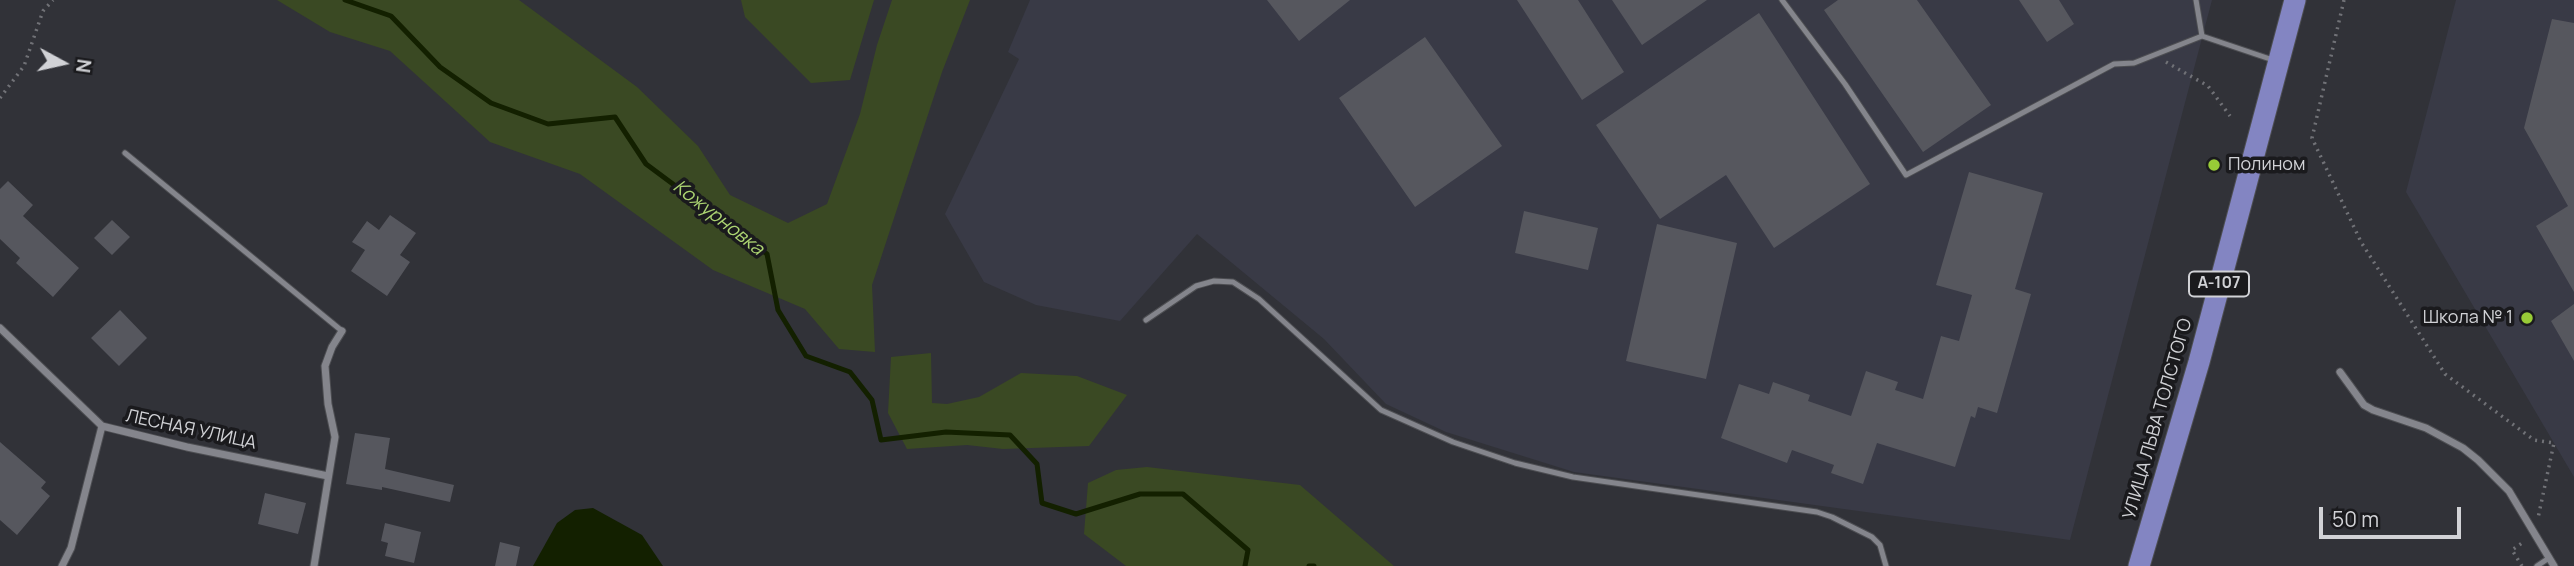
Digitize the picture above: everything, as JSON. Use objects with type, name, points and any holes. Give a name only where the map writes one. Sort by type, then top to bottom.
[{"type":"highway","name":"УЛИЦА ЛЬВА ТОЛСТОГО","points":[[2139,566],[2199,362],[2295,0]]},
{"type":"street","name":"ЛЕСНАЯ УЛИЦА","points":[[0,328],[102,426],[187,447],[328,476]]},
{"type":"street","points":[[314,566],[335,437],[328,404],[326,366],[332,346],[342,331]]},
{"type":"street","points":[[2340,372],[2364,405],[2426,428],[2463,448],[2478,460],[2509,491],[2554,566]]},
{"type":"street","points":[[62,566],[71,548],[102,426]]},
{"type":"lane","points":[[1782,0],[1845,84],[1906,175],[2114,64],[2134,63],[2202,36],[2278,62]]},
{"type":"lane","points":[[2196,0],[2202,36]]},
{"type":"lane","points":[[125,153],[342,331]]},
{"type":"lane","points":[[1146,320],[1196,286],[1214,281],[1233,282],[1268,307],[1381,410],[1453,442],[1515,463],[1573,477],[1817,512],[1872,537],[1881,545],[1886,566]]},
{"type":"lane","points":[[2537,566],[2549,558]]},
{"type":"path","points":[[0,98],[24,66],[43,11],[53,0]]},
{"type":"path","points":[[2344,0],[2312,138],[2331,181],[2361,242],[2445,374],[2534,440],[2554,443]]},
{"type":"path","points":[[2154,55],[2208,86],[2230,116]]},
{"type":"shaded area","points":[[277,0],[519,0],[637,87],[698,146],[730,195],[788,223],[827,204],[860,114],[877,45],[892,0],[970,0],[942,72],[872,285],[875,352],[839,349],[805,309],[713,270],[580,174],[490,142],[390,51],[330,32]]},
{"type":"shaded area","points":[[741,0],[874,0],[850,80],[811,83],[745,17]]},
{"type":"shaded area","points":[[1030,0],[2212,0],[2070,540],[1574,472],[1446,432],[1386,404],[1324,339],[1197,234],[1120,321],[1036,305],[984,282],[945,214],[1019,59],[1008,52]]},
{"type":"shaded area","name":"Школа № 1","points":[[2456,0],[2574,0],[2574,477],[2406,192]]},
{"type":"shaded area","points":[[931,353],[932,403],[947,404],[979,397],[1021,373],[1077,376],[1127,395],[1089,446],[1003,449],[967,445],[907,449],[888,413],[891,357]]},
{"type":"shaded area","points":[[1147,467],[1300,485],[1394,566],[1126,566],[1084,534],[1088,483],[1116,470]]},
{"type":"shaded area","points":[[593,508],[642,535],[663,566],[533,566],[557,523],[575,510]]},
{"type":"building","points":[[1267,0],[1350,0],[1299,41]]},
{"type":"building","points":[[1517,0],[1578,0],[1624,72],[1582,100]]},
{"type":"building","points":[[1612,0],[1707,0],[1642,45]]},
{"type":"building","points":[[1838,0],[1917,0],[1991,105],[1923,152],[1824,10]]},
{"type":"building","points":[[2019,0],[2059,0],[2074,24],[2047,42]]},
{"type":"building","points":[[1759,13],[1870,184],[1774,248],[1726,175],[1660,219],[1596,125]]},
{"type":"building","points":[[2552,19],[2574,23],[2574,292],[2536,226],[2568,206],[2524,128]]},
{"type":"building","points":[[1425,37],[1502,146],[1415,207],[1339,98]]},
{"type":"building","points":[[1969,172],[2043,193],[2015,289],[2031,294],[1997,413],[1978,407],[1975,418],[1971,416],[1955,467],[1877,443],[1863,484],[1831,473],[1834,465],[1792,450],[1787,463],[1721,438],[1739,384],[1769,394],[1773,382],[1810,395],[1808,401],[1851,416],[1866,371],[1898,382],[1895,390],[1923,399],[1941,336],[1959,341],[1972,295],[1936,285]]},
{"type":"building","points":[[8,181],[33,205],[23,216],[79,268],[53,297],[16,263],[20,258],[0,239],[0,189]]},
{"type":"building","points":[[1524,211],[1598,228],[1588,270],[1515,253]]},
{"type":"building","points":[[390,215],[416,233],[400,255],[410,262],[387,296],[351,271],[365,250],[352,242],[367,221],[379,230]]},
{"type":"building","points":[[112,220],[130,237],[112,255],[94,238]]},
{"type":"building","points":[[1657,224],[1737,243],[1706,379],[1626,361]]},
{"type":"building","points":[[2574,304],[2574,361],[2551,321]]},
{"type":"building","points":[[120,310],[147,338],[119,366],[91,338]]},
{"type":"building","points":[[355,433],[390,438],[385,469],[454,485],[450,502],[382,487],[382,490],[346,484]]},
{"type":"building","points":[[0,442],[46,482],[41,488],[50,496],[17,535],[0,520]]},
{"type":"building","points":[[265,493],[306,503],[298,534],[258,524]]},
{"type":"building","points":[[385,523],[421,532],[414,563],[385,556],[388,543],[381,541]]},
{"type":"building","points":[[500,542],[520,547],[516,566],[495,566]]},
{"type":"waterway","name":"Кожурновка","points":[[345,0],[391,16],[440,67],[491,103],[548,124],[615,117],[646,164],[767,254],[778,310],[806,356],[850,372],[872,400],[881,440],[946,432],[1010,435],[1037,464],[1042,503],[1076,514],[1140,494],[1183,494],[1248,550],[1245,566]]},
{"type":"waterway","name":"Кожурновка","points":[[1309,566],[1314,566]]},
{"type":"place","name":"Полином","points":[[2214,165]]},
{"type":"place","name":"Школа № 1","points":[[2527,318]]}]
